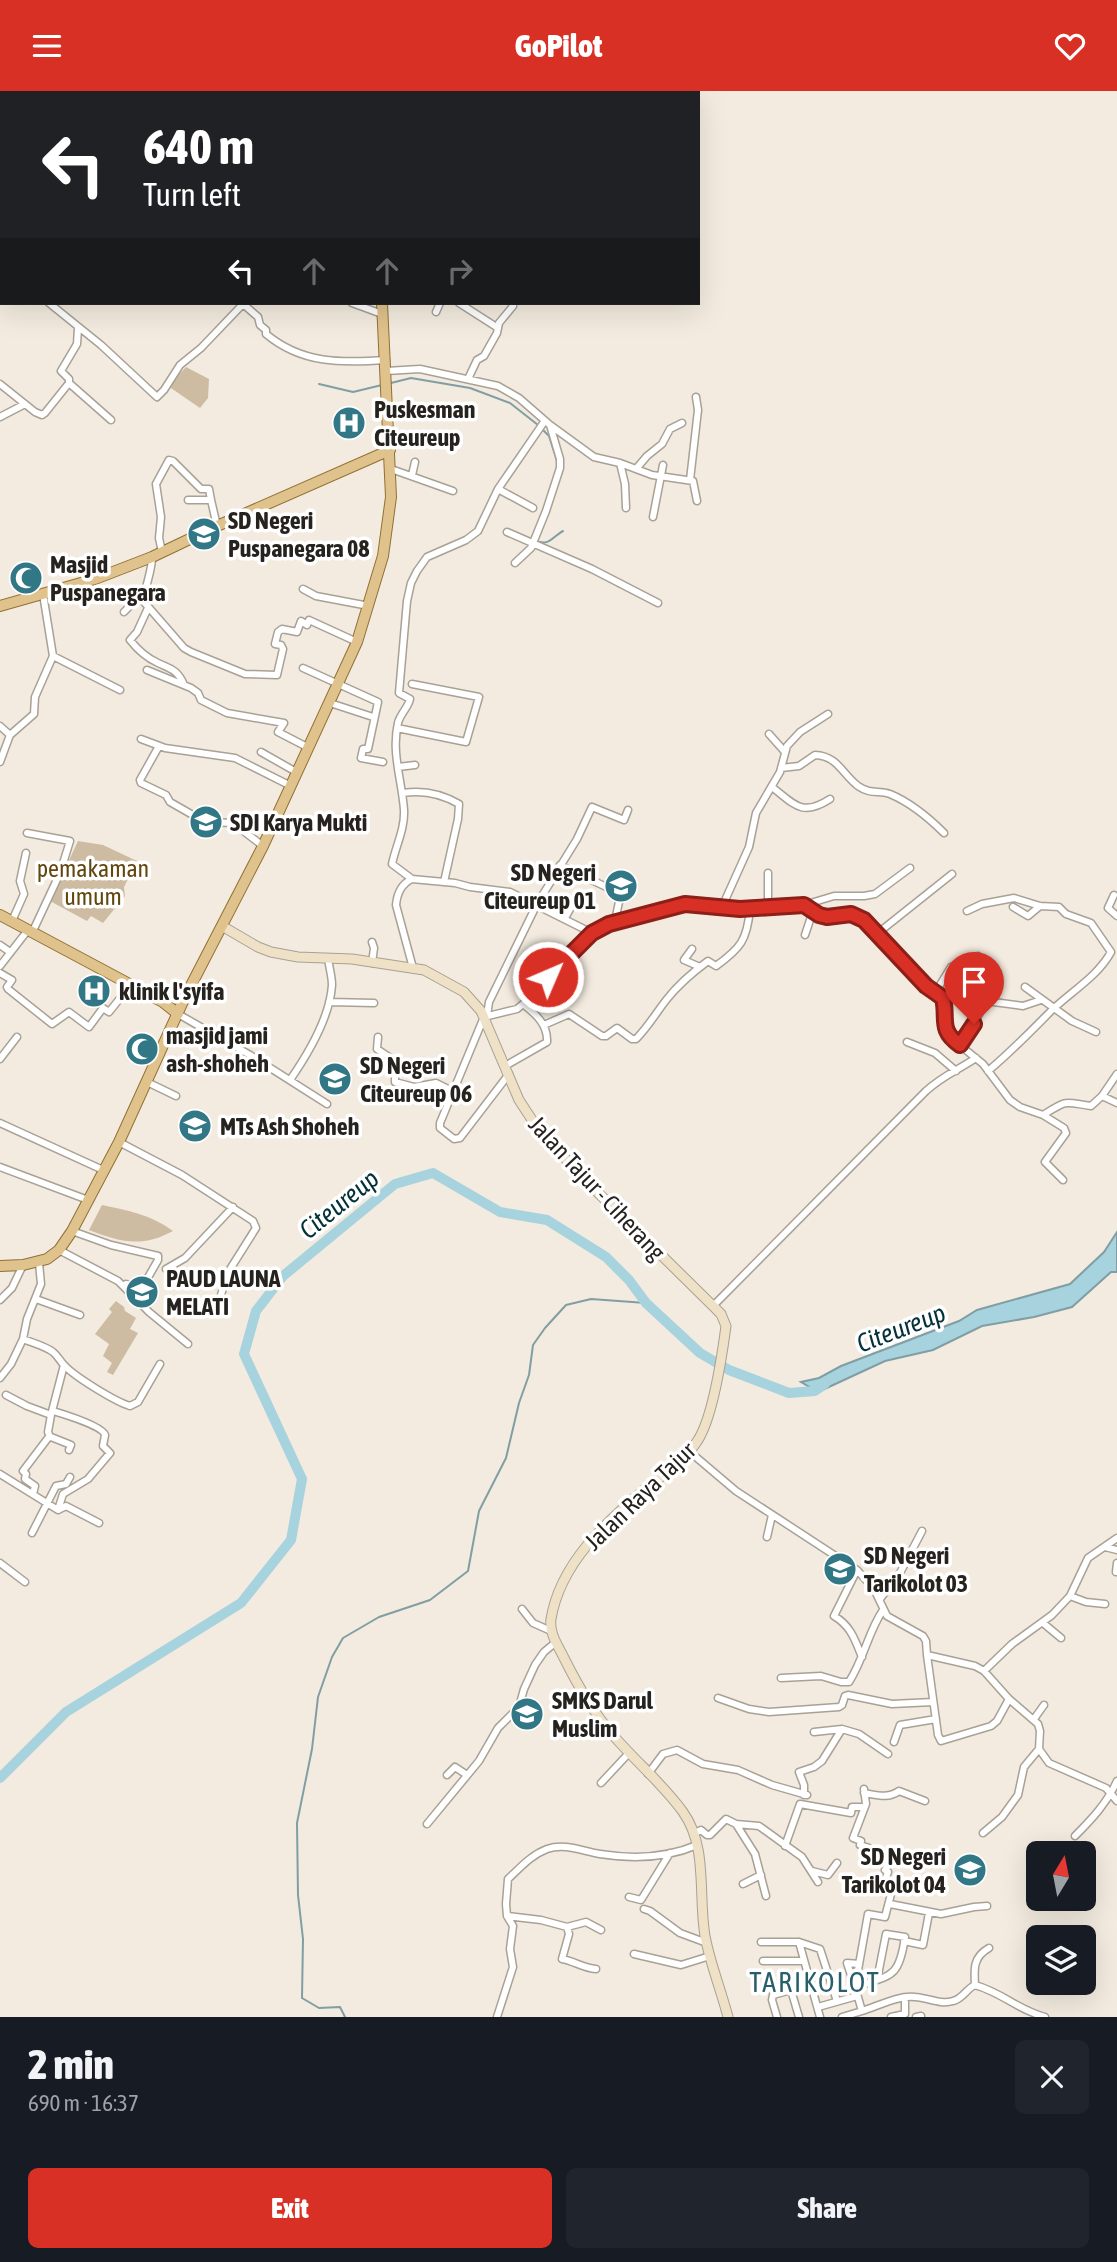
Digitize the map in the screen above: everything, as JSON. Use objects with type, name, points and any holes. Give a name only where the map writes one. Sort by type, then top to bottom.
[{"type":"main road","points":[[0,1266],[39,1263],[59,1249],[72,1231],[147,1082],[185,997],[263,846],[356,642],[387,540],[391,497],[382,305]]},
{"type":"main road","points":[[0,606],[95,579],[390,450]]},
{"type":"main road","points":[[0,915],[163,1002],[178,1014]]},
{"type":"main road","name":"Jalan Tajur - Ciherang","points":[[222,926],[271,952],[413,968],[434,974],[464,992],[486,1016],[526,1112],[552,1146],[721,1314],[726,1326],[717,1380]]},
{"type":"main road","points":[[163,1002],[185,997]]},
{"type":"main road","name":"Jalan Raya Tajur","points":[[551,1631],[553,1613],[563,1583],[577,1559],[619,1511],[690,1452],[699,1440],[717,1380]]},
{"type":"main road","points":[[551,1631],[596,1714],[681,1809],[695,1833],[706,1943],[728,2017]]},
{"type":"street","points":[[51,305],[157,397],[178,366],[201,348],[241,305]]},
{"type":"street","points":[[245,305],[258,317],[266,334],[282,347],[303,356],[386,368],[420,369],[507,390],[544,425],[588,455],[660,477],[690,479],[694,482],[697,501]]},
{"type":"street","points":[[357,305],[382,314]]},
{"type":"street","points":[[436,312],[439,305]]},
{"type":"street","points":[[462,305],[498,328]]},
{"type":"street","points":[[468,379],[477,360],[484,356],[502,318],[513,306]]},
{"type":"street","points":[[78,328],[77,344],[61,371],[69,379],[69,383],[111,420]]},
{"type":"street","points":[[0,384],[42,415],[69,383]]},
{"type":"street","points":[[690,479],[698,410],[696,397]]},
{"type":"street","points":[[0,417],[25,404]]},
{"type":"street","points":[[636,469],[662,444],[670,429],[682,423]]},
{"type":"street","points":[[544,425],[498,489],[478,531],[466,540],[427,557],[411,583],[404,620],[399,694],[410,699],[398,721],[396,750],[403,824],[392,864],[412,879],[502,890],[537,904],[592,933]]},
{"type":"street","points":[[515,562],[529,550],[547,511],[560,468],[560,459],[544,425]]},
{"type":"street","points":[[217,526],[209,489],[201,489],[170,460],[156,484],[161,520],[159,538],[157,554],[143,599],[184,648],[198,656],[251,675],[278,675],[283,649],[281,645],[275,644],[278,632],[282,629],[297,632],[301,621],[307,625],[309,620],[356,642]]},
{"type":"street","points":[[412,475],[415,462]]},
{"type":"street","points":[[620,463],[625,484],[626,508]]},
{"type":"street","points":[[653,517],[663,465]]},
{"type":"street","points":[[391,469],[453,491]]},
{"type":"street","points":[[498,489],[533,508]]},
{"type":"street","points":[[188,500],[211,500]]},
{"type":"street","points":[[507,532],[593,569],[659,603]]},
{"type":"street","points":[[303,589],[316,596],[369,606]]},
{"type":"street","points":[[124,612],[145,590]]},
{"type":"street","points":[[0,762],[10,735],[35,712],[35,697],[53,656],[43,594]]},
{"type":"street","points":[[148,608],[130,640],[159,664],[176,672],[184,685]]},
{"type":"street","points":[[53,656],[120,690]]},
{"type":"street","points":[[303,669],[375,699],[377,702],[368,749],[363,749],[361,758],[383,762]]},
{"type":"street","points":[[147,670],[184,685],[198,693],[203,701],[227,713],[284,723],[278,732],[309,748]]},
{"type":"street","points":[[397,728],[466,742],[479,697],[412,684]]},
{"type":"street","points":[[330,702],[373,717]]},
{"type":"street","points":[[722,907],[749,847],[757,813],[781,768],[785,751],[794,737],[828,714]]},
{"type":"street","points":[[0,726],[10,735]]},
{"type":"street","points":[[769,734],[785,751]]},
{"type":"street","points":[[141,739],[159,746],[229,756],[291,786]]},
{"type":"street","points":[[159,746],[140,779],[141,783],[166,795],[170,802],[198,818],[209,822],[233,823],[263,846]]},
{"type":"street","points":[[261,752],[298,773]]},
{"type":"street","points":[[781,768],[799,766],[815,755],[828,757],[835,760],[860,788],[874,794],[890,795],[930,819],[944,833]]},
{"type":"street","points":[[398,767],[415,765]]},
{"type":"street","points":[[772,787],[795,805],[805,808],[817,807],[830,799]]},
{"type":"street","points":[[402,793],[421,791],[459,804],[444,882]]},
{"type":"street","points":[[523,1004],[538,1016],[544,1025],[547,1042],[507,1070],[463,1136],[457,1139],[448,1135],[439,1126],[486,1016],[489,1003],[537,904],[592,806],[624,820],[628,810]]},
{"type":"street","points":[[0,966],[30,931],[60,873],[70,841],[27,833]]},
{"type":"street","points":[[12,921],[24,894],[20,881],[26,853]]},
{"type":"street","points":[[560,865],[619,893],[615,921]]},
{"type":"street","points":[[486,1016],[513,1010],[523,1004],[555,968],[592,933],[615,921],[685,904],[750,909],[804,905],[834,896],[864,896],[875,894],[910,868]]},
{"type":"street","points":[[768,873],[768,907]]},
{"type":"street","points":[[878,933],[952,873]]},
{"type":"street","points":[[412,879],[402,886],[396,905],[413,968]]},
{"type":"street","points":[[1114,895],[1108,908],[1117,916]]},
{"type":"street","points":[[967,912],[982,904],[1014,898],[1040,906],[1059,907],[1069,915],[1089,922],[1111,952],[1087,982],[1055,1007],[988,1071]]},
{"type":"street","points":[[565,918],[575,900]]},
{"type":"street","points":[[804,905],[827,917],[857,915],[878,933],[920,980],[944,1001],[944,1023],[948,1034],[976,1058],[1010,1100],[1064,1128],[1066,1133],[1045,1162],[1063,1180]]},
{"type":"street","points":[[1013,907],[1028,916],[1040,906]]},
{"type":"street","points":[[544,1025],[569,1014],[602,1036],[618,1028],[635,1040],[666,1000],[700,967],[709,961],[716,966],[743,941],[747,934],[750,909]]},
{"type":"street","points":[[804,935],[813,911]]},
{"type":"street","points":[[372,942],[372,963]]},
{"type":"street","points":[[0,945],[10,952]]},
{"type":"street","points":[[692,949],[684,960],[700,967]]},
{"type":"street","points":[[935,993],[951,967],[978,956]]},
{"type":"street","points":[[289,1079],[309,1051],[329,1002],[332,982],[327,958]]},
{"type":"street","points":[[289,1079],[310,1043],[326,1003],[330,980],[327,958]]},
{"type":"street","points":[[0,973],[12,980],[8,989],[52,1024],[69,1012],[89,1027],[103,1008],[109,1012],[130,986]]},
{"type":"street","points":[[1025,987],[1072,1021],[1096,1032]]},
{"type":"street","points":[[960,1045],[986,1001],[1023,1006],[1041,1000]]},
{"type":"street","points":[[329,1002],[374,1003]]},
{"type":"street","points":[[178,1014],[327,1104]]},
{"type":"street","points":[[0,1059],[17,1037]]},
{"type":"street","points":[[378,1037],[377,1049],[395,1062],[395,1081],[414,1087],[436,1083],[454,1092]]},
{"type":"street","points":[[907,1042],[935,1053],[956,1071]]},
{"type":"street","points":[[713,1306],[908,1108],[941,1077],[976,1058]]},
{"type":"street","points":[[1043,1115],[1066,1102],[1091,1106],[1102,1096],[1117,1074]]},
{"type":"street","points":[[147,1082],[176,1096]]},
{"type":"street","points":[[1102,1096],[1117,1103]]},
{"type":"street","points":[[0,1123],[103,1170]]},
{"type":"street","points":[[118,1142],[182,1175],[253,1221],[256,1228],[227,1274],[219,1302],[204,1309]]},
{"type":"street","points":[[0,1167],[88,1200]]},
{"type":"street","points":[[166,1269],[185,1258],[233,1207]]},
{"type":"street","points":[[72,1231],[111,1245],[158,1257],[159,1260],[142,1288],[129,1284],[125,1287]]},
{"type":"street","points":[[59,1249],[118,1281],[188,1345]]},
{"type":"street","points":[[0,1378],[11,1364],[23,1339],[27,1319],[42,1279],[39,1263]]},
{"type":"street","points":[[0,1300],[12,1288],[23,1265]]},
{"type":"street","points":[[36,1299],[80,1315]]},
{"type":"street","points":[[23,1339],[48,1349],[58,1356],[64,1365],[100,1390],[131,1406],[138,1402],[160,1364]]},
{"type":"street","points":[[50,1437],[48,1432],[64,1365]]},
{"type":"street","points":[[6,1395],[27,1406],[96,1426],[105,1434],[103,1446],[110,1453],[88,1479],[63,1495],[58,1510]]},
{"type":"street","points":[[50,1437],[71,1445],[69,1450]]},
{"type":"street","points":[[33,1494],[36,1487],[25,1479],[26,1474],[23,1471],[50,1437]]},
{"type":"street","points":[[690,1452],[724,1483],[857,1570],[880,1599],[887,1616],[923,1636],[926,1641],[939,1738],[942,1741],[991,1726],[997,1721],[1009,1699]]},
{"type":"street","points":[[0,1474],[58,1510]]},
{"type":"street","points":[[32,1533],[57,1486],[65,1485],[70,1477]]},
{"type":"street","points":[[58,1510],[66,1506],[99,1523]]},
{"type":"street","points":[[767,1537],[772,1515]]},
{"type":"street","points":[[880,1599],[900,1573],[922,1531]]},
{"type":"street","points":[[984,1671],[1012,1644],[1043,1623],[1070,1596],[1086,1562],[1094,1553],[1117,1538]]},
{"type":"street","points":[[1105,1547],[1117,1550]]},
{"type":"street","points":[[1116,1572],[1117,1563]]},
{"type":"street","points":[[0,1564],[25,1582]]},
{"type":"street","points":[[857,1570],[834,1616],[850,1629],[862,1658]]},
{"type":"street","points":[[1070,1596],[1086,1602],[1105,1604]]},
{"type":"street","points":[[522,1609],[533,1623],[551,1631]]},
{"type":"street","points":[[718,1699],[749,1709],[774,1712],[839,1707],[846,1695],[847,1683],[862,1658],[873,1625],[883,1609]]},
{"type":"street","points":[[1043,1623],[1061,1638]]},
{"type":"street","points":[[427,1823],[478,1762],[493,1734],[522,1704],[524,1689],[535,1665],[544,1652],[556,1643]]},
{"type":"street","points":[[927,1655],[975,1666],[984,1671],[1009,1699],[1034,1719],[1040,1731],[1039,1749],[1024,1767],[1018,1795],[1002,1817],[983,1833]]},
{"type":"street","points":[[781,1678],[821,1676],[847,1683]]},
{"type":"street","points":[[846,1695],[892,1704],[933,1702]]},
{"type":"street","points":[[1034,1719],[1044,1705]]},
{"type":"street","points":[[894,1742],[900,1725],[936,1719]]},
{"type":"street","points":[[814,1733],[842,1729],[859,1734],[888,1754]]},
{"type":"street","points":[[648,1774],[663,1753],[677,1750],[703,1764],[747,1773],[805,1795],[799,1772],[822,1761],[842,1729]]},
{"type":"street","points":[[1039,1749],[1053,1765],[1106,1788],[1117,1801]]},
{"type":"street","points":[[601,1783],[629,1753]]},
{"type":"street","points":[[447,1775],[456,1767],[467,1775]]},
{"type":"street","points":[[1075,1836],[1094,1817],[1117,1781]]},
{"type":"street","points":[[855,1987],[868,1915],[885,1917],[891,1895],[883,1887],[889,1864],[883,1860],[884,1857],[869,1852],[869,1848],[860,1845],[860,1841],[853,1838],[864,1807],[864,1791],[892,1796],[899,1791],[925,1801]]},
{"type":"street","points":[[796,1793],[793,1802],[800,1804],[851,1813],[852,1807],[864,1807]]},
{"type":"street","points":[[785,1846],[800,1804]]},
{"type":"street","points":[[695,1833],[701,1831],[710,1835],[725,1819],[736,1824],[756,1825],[802,1857],[818,1882]]},
{"type":"street","points":[[736,1824],[748,1847],[755,1854],[766,1896]]},
{"type":"street","points":[[497,2017],[513,1967],[510,1949],[513,1926],[507,1916],[508,1879],[530,1858],[544,1850],[563,1846],[611,1855],[656,1856],[696,1845]]},
{"type":"street","points":[[629,1897],[641,1900],[670,1853]]},
{"type":"street","points":[[812,1871],[828,1875],[837,1863]]},
{"type":"street","points":[[743,1884],[761,1875]]},
{"type":"street","points":[[890,1904],[929,1913],[947,1913],[988,1906]]},
{"type":"street","points":[[644,1909],[680,1933],[706,1943]]},
{"type":"street","points":[[904,1941],[923,1945],[929,1913]]},
{"type":"street","points":[[507,1916],[541,1920],[567,1927],[586,1922],[601,1930]]},
{"type":"street","points":[[567,1927],[569,1934],[562,1959],[596,1969]]},
{"type":"street","points":[[855,1987],[887,1977],[901,1963],[905,1937],[886,1934],[877,1980]]},
{"type":"street","points":[[761,1942],[799,1942],[822,1951],[837,2001]]},
{"type":"street","points":[[799,1942],[820,2017]]},
{"type":"street","points":[[975,1985],[973,1972],[976,1959],[989,1948]]},
{"type":"street","points":[[635,1954],[681,1965],[710,1956]]},
{"type":"street","points":[[763,1961],[804,1961]]},
{"type":"street","points":[[859,1964],[847,1963],[862,2011]]},
{"type":"street","points":[[842,2017],[913,1997],[943,2003],[953,2001],[975,1985],[1004,1996],[1028,2015],[1045,2017]]},
{"type":"street","points":[[778,2017],[773,1995],[791,1990],[799,2017]]},
{"type":"street","points":[[818,2007],[858,1996]]},
{"type":"street","points":[[891,2016],[905,2014],[905,2002]]},
{"type":"green space","points":[[186,367],[209,379],[208,398],[200,408],[168,386]]},
{"type":"green space","name":"pemakaman umum","points":[[78,841],[103,845],[137,861],[124,887],[125,896],[103,923],[91,916],[87,921],[50,901]]},
{"type":"green space","points":[[102,1205],[148,1217],[173,1231],[151,1240],[131,1241],[111,1238],[89,1230]]},
{"type":"green space","points":[[116,1301],[136,1318],[130,1329],[138,1333],[113,1375],[107,1372],[112,1363],[103,1356],[109,1344],[95,1334],[112,1312],[109,1309]]},
{"type":"water","points":[[1117,1232],[1117,1272],[1111,1272],[1072,1307],[982,1326],[933,1350],[885,1361],[818,1392],[801,1382],[819,1378],[841,1366],[959,1321],[977,1310],[1070,1284],[1104,1252]]},
{"type":"waterway","points":[[391,383],[411,378],[470,388],[510,403],[538,425]]},
{"type":"waterway","points":[[319,384],[353,392],[382,385]]},
{"type":"waterway","points":[[542,429],[549,436],[557,461]]},
{"type":"waterway","points":[[536,541],[548,542],[563,531]]},
{"type":"waterway","name":"Citeureup","points":[[0,1778],[66,1712],[241,1603],[291,1540],[302,1479],[244,1354],[256,1311],[283,1276],[395,1184],[433,1173],[500,1212],[547,1220],[606,1257],[629,1280],[646,1303],[700,1353],[729,1370],[789,1393],[815,1391],[825,1384]]},
{"type":"waterway","points":[[345,2017],[340,2007],[319,2008],[302,1998],[303,1939],[298,1895],[297,1823],[312,1749],[318,1697],[332,1657],[343,1638],[379,1617],[430,1600],[468,1571],[479,1511],[506,1458],[519,1403],[529,1375],[533,1345],[545,1328],[566,1305],[591,1299],[646,1303]]},
{"type":"place","name":"Puskesman Citeureup","points":[[349,423]]},
{"type":"place","name":"SD Negeri Puspanegara 08","points":[[204,534]]},
{"type":"place","name":"Masjid Puspanegara","points":[[26,578]]},
{"type":"place","name":"SDI Karya Mukti","points":[[206,822]]},
{"type":"place","name":"SD Negeri Citeureup 01","points":[[621,886]]},
{"type":"place","name":"klinik l'syifa","points":[[94,991]]},
{"type":"place","name":"masjid jami ash-shoheh","points":[[142,1049]]},
{"type":"place","name":"SD Negeri Citeureup 06","points":[[335,1079]]},
{"type":"place","name":"MTs Ash Shoheh","points":[[195,1126]]},
{"type":"place","name":"PAUD LAUNA MELATI","points":[[142,1292]]},
{"type":"place","name":"SD Negeri Tarikolot 03","points":[[840,1569]]},
{"type":"place","name":"SMKS Darul Muslim","points":[[527,1714]]},
{"type":"place","name":"SD Negeri Tarikolot 04","points":[[970,1870]]},
{"type":"district","name":"TARIKOLOT","points":[[815,1982]]},
{"type":"route","points":[[548,977],[592,933],[615,921],[685,904],[740,909],[804,905],[819,915],[827,917],[851,914],[864,920],[926,986],[943,998],[946,1029],[951,1038],[960,1045],[974,1024]]}]
